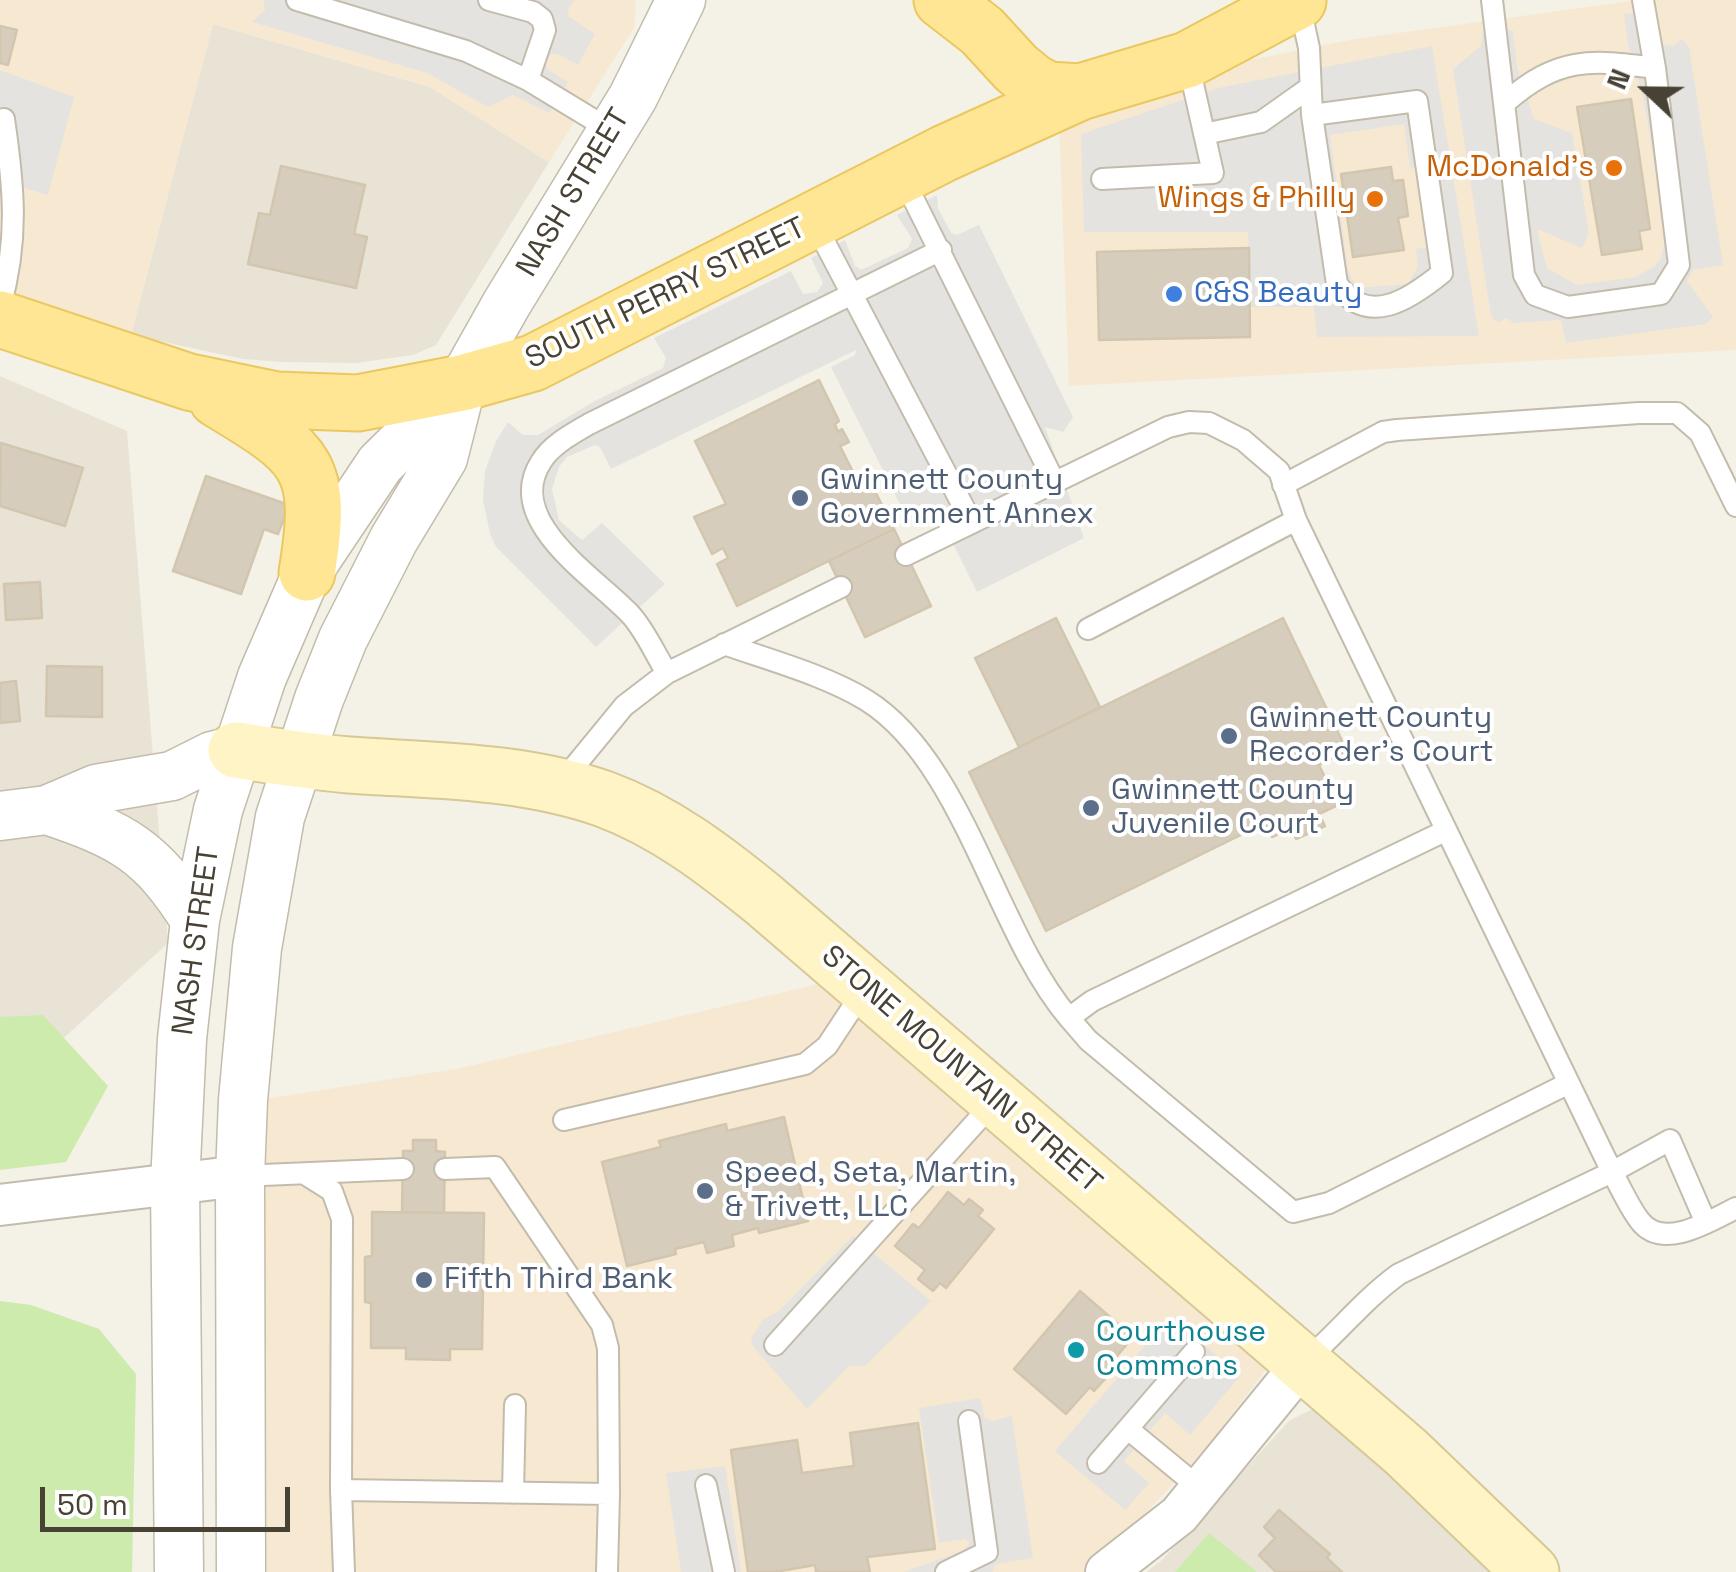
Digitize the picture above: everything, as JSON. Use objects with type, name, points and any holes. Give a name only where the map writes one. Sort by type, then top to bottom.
[{"type":"main road","points":[[942,0],[982,31],[1032,82],[1048,90],[1080,92]]},
{"type":"main road","name":"SOUTH PERRY STREET","points":[[0,319],[189,382],[276,400],[358,403],[462,383],[533,362],[902,175],[1080,92],[1187,60],[1298,0]]},
{"type":"main road","points":[[189,382],[268,430],[291,450],[309,474],[315,500],[315,528],[307,573]]},
{"type":"main road","name":"STONE MOUNTAIN STREET","points":[[236,750],[298,760],[492,773],[606,800],[663,826],[714,859],[1303,1362],[1406,1452],[1531,1572]]},
{"type":"street","name":"NASH STREET","points":[[179,1572],[175,1184],[182,1039],[194,920],[218,810],[236,750],[262,677],[307,573],[380,464],[462,383],[633,98],[681,0]]},
{"type":"street","name":"NASH STREET","points":[[241,1572],[240,1176],[256,948],[277,833],[298,760],[343,639],[394,539],[443,458],[462,383]]},
{"type":"street","points":[[0,816],[47,810],[96,788],[172,776],[212,756],[236,750]]},
{"type":"street","points":[[47,810],[124,840],[166,877],[194,920]]},
{"type":"street","points":[[0,1205],[240,1176]]},
{"type":"street","points":[[1106,1572],[1180,1515],[1303,1362]]},
{"type":"lane","points":[[297,0],[466,52],[528,80],[612,131]]},
{"type":"lane","points":[[488,0],[532,12],[542,19],[544,30],[528,80]]},
{"type":"lane","points":[[1298,0],[1309,48],[1312,115],[1337,284],[1357,304],[1377,307],[1411,298],[1442,273],[1418,102],[1312,115]]},
{"type":"lane","points":[[1492,0],[1524,275],[1535,295],[1568,307],[1661,294],[1679,265],[1643,0]]},
{"type":"lane","points":[[1102,179],[1213,174],[1187,60]]},
{"type":"lane","points":[[1506,102],[1532,79],[1550,70],[1607,62],[1655,68]]},
{"type":"lane","points":[[1204,134],[1261,122],[1309,88]]},
{"type":"lane","points":[[0,307],[15,222],[4,118]]},
{"type":"lane","points":[[902,175],[1054,483]]},
{"type":"lane","points":[[814,222],[972,524]]},
{"type":"lane","points":[[667,673],[633,618],[540,524],[532,504],[532,482],[541,461],[589,424],[940,250]]},
{"type":"lane","points":[[1284,485],[1383,432],[1639,413],[1676,414],[1700,433],[1736,506]]},
{"type":"lane","points":[[906,555],[1168,427],[1209,423],[1243,440],[1279,471],[1296,520],[1444,830],[1612,1172],[1642,1224],[1656,1235],[1675,1234],[1736,1208]]},
{"type":"lane","points":[[1088,629],[1296,520]]},
{"type":"lane","points":[[559,786],[624,706],[667,673],[841,588]]},
{"type":"lane","points":[[724,644],[865,700],[902,729],[935,775],[1050,995],[1088,1040],[1293,1212],[1329,1204],[1569,1083]]},
{"type":"lane","points":[[1069,1018],[1092,1001],[1444,830]]},
{"type":"lane","points":[[564,1120],[805,1064],[827,1046],[866,988]]},
{"type":"lane","points":[[775,1345],[995,1100]]},
{"type":"lane","points":[[1303,1362],[1338,1334],[1375,1291],[1399,1274],[1670,1140],[1706,1223]]},
{"type":"lane","points":[[445,1170],[496,1167],[602,1326],[608,1348],[607,1572]]},
{"type":"lane","points":[[240,1176],[402,1169]]},
{"type":"lane","points":[[304,1174],[332,1190],[342,1219],[344,1572]]},
{"type":"lane","points":[[1098,1463],[1194,1352]]},
{"type":"lane","points":[[513,1492],[515,1406]]},
{"type":"lane","points":[[946,1572],[987,1552],[969,1422]]},
{"type":"lane","points":[[1128,1429],[1202,1490]]},
{"type":"lane","points":[[706,1485],[724,1572]]},
{"type":"lane","points":[[341,1490],[609,1494]]},
{"type":"shaded area","points":[[0,0],[635,0],[636,9],[634,28],[549,162],[430,87],[213,24],[131,335],[0,293]]},
{"type":"shaded area","points":[[263,0],[575,0],[568,16],[595,34],[578,65],[557,54],[551,54],[546,62],[547,69],[568,82],[549,113],[513,95],[488,107],[427,73],[252,22],[265,10]]},
{"type":"shaded area","points":[[1638,0],[1736,0],[1736,350],[1069,386],[1059,122],[1230,64],[1355,39]]},
{"type":"shaded area","points":[[1656,10],[1661,44],[1673,46],[1682,39],[1689,47],[1723,265],[1693,270],[1687,281],[1713,317],[1706,324],[1566,343],[1561,320],[1513,323],[1507,318],[1498,323],[1491,316],[1453,69],[1481,46],[1482,33],[1513,30],[1517,67],[1534,119],[1572,133],[1589,233],[1582,248],[1537,229],[1547,268],[1577,285],[1636,277],[1661,258],[1666,235],[1644,101],[1628,45],[1624,14]]},
{"type":"shaded area","points":[[213,24],[430,87],[549,162],[436,345],[413,355],[356,363],[283,362],[243,359],[131,335]]},
{"type":"shaded area","points":[[1432,46],[1479,336],[1317,337],[1314,307],[1251,307],[1248,232],[1084,232],[1081,134],[1218,88]],"holes":[[[1404,124],[1410,168],[1422,167],[1433,246],[1416,249],[1418,266],[1408,284],[1357,288],[1348,271],[1330,135]]]},
{"type":"shaded area","points":[[0,70],[74,97],[48,195],[0,181]]},
{"type":"shaded area","points":[[937,195],[938,208],[951,233],[957,235],[979,225],[1073,417],[1063,432],[1045,427],[1084,538],[977,592],[936,509],[927,506],[906,516],[831,367],[855,355],[856,350],[611,469],[600,447],[595,445],[567,457],[552,489],[559,520],[582,540],[602,523],[665,584],[596,647],[496,547],[490,534],[483,500],[485,471],[508,422],[523,435],[538,435],[593,402],[663,368],[666,358],[654,338],[791,271],[803,294],[817,292],[823,283],[811,258],[845,240],[855,266],[861,270],[908,248],[912,239],[897,215]]},
{"type":"shaded area","points":[[0,376],[127,431],[168,943],[0,1096]]},
{"type":"shaded area","points":[[831,981],[1271,1363],[1206,1448],[1106,1556],[1085,1572],[258,1572],[259,1100],[461,1068]]},
{"type":"shaded area","points":[[853,1236],[931,1301],[865,1366],[849,1366],[807,1409],[751,1344],[752,1337],[764,1319],[779,1311]]},
{"type":"shaded area","points":[[1170,1316],[1240,1376],[1190,1435],[1165,1413],[1124,1461],[1149,1483],[1125,1510],[1055,1451]]},
{"type":"shaded area","points":[[980,1398],[985,1418],[993,1421],[1012,1416],[1033,1558],[996,1564],[992,1572],[904,1572],[962,1551],[970,1543],[965,1539],[939,1543],[919,1408]]},
{"type":"shaded area","points":[[1318,1406],[1512,1572],[1146,1572],[1162,1560],[1289,1421]]},
{"type":"shaded area","points":[[725,1466],[741,1572],[681,1572],[666,1473]]},
{"type":"green space","points":[[43,1015],[108,1086],[66,1162],[0,1170],[0,1017]]},
{"type":"green space","points":[[0,1301],[31,1305],[99,1329],[136,1374],[132,1572],[0,1572]]},
{"type":"green space","points":[[1209,1533],[1255,1570],[1256,1572],[1175,1572]]},
{"type":"building","points":[[0,26],[17,30],[8,65],[0,63]]},
{"type":"building","name":"McDonald's","points":[[1631,99],[1650,229],[1639,231],[1642,249],[1602,255],[1577,107]]},
{"type":"building","points":[[281,166],[365,185],[354,234],[367,237],[356,288],[248,264],[259,213],[270,215]]},
{"type":"building","name":"Wings & Philly","points":[[1391,167],[1393,181],[1403,180],[1408,216],[1398,218],[1404,250],[1353,257],[1341,174]]},
{"type":"building","name":"C&S Beauty","points":[[1249,248],[1250,337],[1099,340],[1097,252]]},
{"type":"building","name":"Gwinnett County Government Annex","points":[[819,380],[839,421],[835,424],[838,432],[842,429],[849,442],[840,446],[863,492],[873,487],[894,529],[737,606],[717,564],[728,558],[723,548],[712,554],[694,517],[726,504],[695,441]]},
{"type":"building","points":[[1,443],[83,468],[65,526],[0,506]]},
{"type":"building","points":[[206,476],[289,505],[278,534],[264,529],[241,594],[173,571]]},
{"type":"building","points":[[894,529],[931,606],[865,637],[829,561]]},
{"type":"building","points":[[40,582],[42,618],[6,620],[4,584]]},
{"type":"building","points":[[1056,618],[1100,707],[1019,747],[975,658]]},
{"type":"building","points":[[1283,618],[1347,751],[1319,765],[1338,805],[1319,814],[1325,826],[1296,839],[1291,828],[1272,837],[1265,823],[1046,931],[969,772]]},
{"type":"building","points":[[47,666],[102,667],[102,717],[46,716]]},
{"type":"building","points":[[16,681],[20,721],[0,723],[0,683]]},
{"type":"building","name":"Speed, Seta, Martin, & Trivett, LLC","points":[[784,1117],[808,1221],[732,1235],[734,1246],[707,1253],[704,1242],[675,1249],[676,1254],[627,1266],[602,1162],[661,1147],[659,1141],[726,1124],[727,1131]]},
{"type":"building","points":[[413,1140],[436,1140],[436,1151],[445,1152],[444,1213],[402,1212],[403,1151],[413,1151]]},
{"type":"building","points":[[948,1192],[964,1205],[969,1199],[983,1210],[978,1216],[994,1229],[946,1288],[940,1283],[933,1291],[918,1279],[925,1270],[895,1246],[913,1224],[919,1228]]},
{"type":"building","name":"Fifth Third Bank","points":[[372,1212],[484,1213],[482,1349],[450,1349],[450,1360],[406,1359],[406,1348],[371,1348],[365,1257],[372,1256]]},
{"type":"building","name":"Courthouse Commons","points":[[1080,1291],[1133,1337],[1111,1363],[1116,1367],[1094,1391],[1090,1387],[1066,1414],[1014,1369]]},
{"type":"building","points":[[918,1423],[935,1549],[867,1557],[870,1572],[816,1572],[815,1565],[748,1572],[731,1450],[797,1440],[802,1473],[854,1466],[850,1433]]},
{"type":"building","points":[[1279,1510],[1330,1554],[1327,1558],[1342,1572],[1276,1572],[1259,1555],[1275,1538],[1264,1527]]},
{"type":"place","name":"McDonald's","points":[[1614,168]]},
{"type":"place","name":"Wings & Philly","points":[[1375,199]]},
{"type":"place","name":"C&S Beauty","points":[[1174,294]]},
{"type":"place","name":"Gwinnett County Government Annex","points":[[800,498]]},
{"type":"place","name":"Gwinnett County Recorder's Court","points":[[1229,736]]},
{"type":"place","name":"Gwinnett County Juvenile Court","points":[[1091,808]]},
{"type":"place","name":"Speed, Seta, Martin, & Trivett, LLC","points":[[705,1191]]},
{"type":"place","name":"Fifth Third Bank","points":[[424,1280]]},
{"type":"place","name":"Courthouse Commons","points":[[1076,1350]]}]
